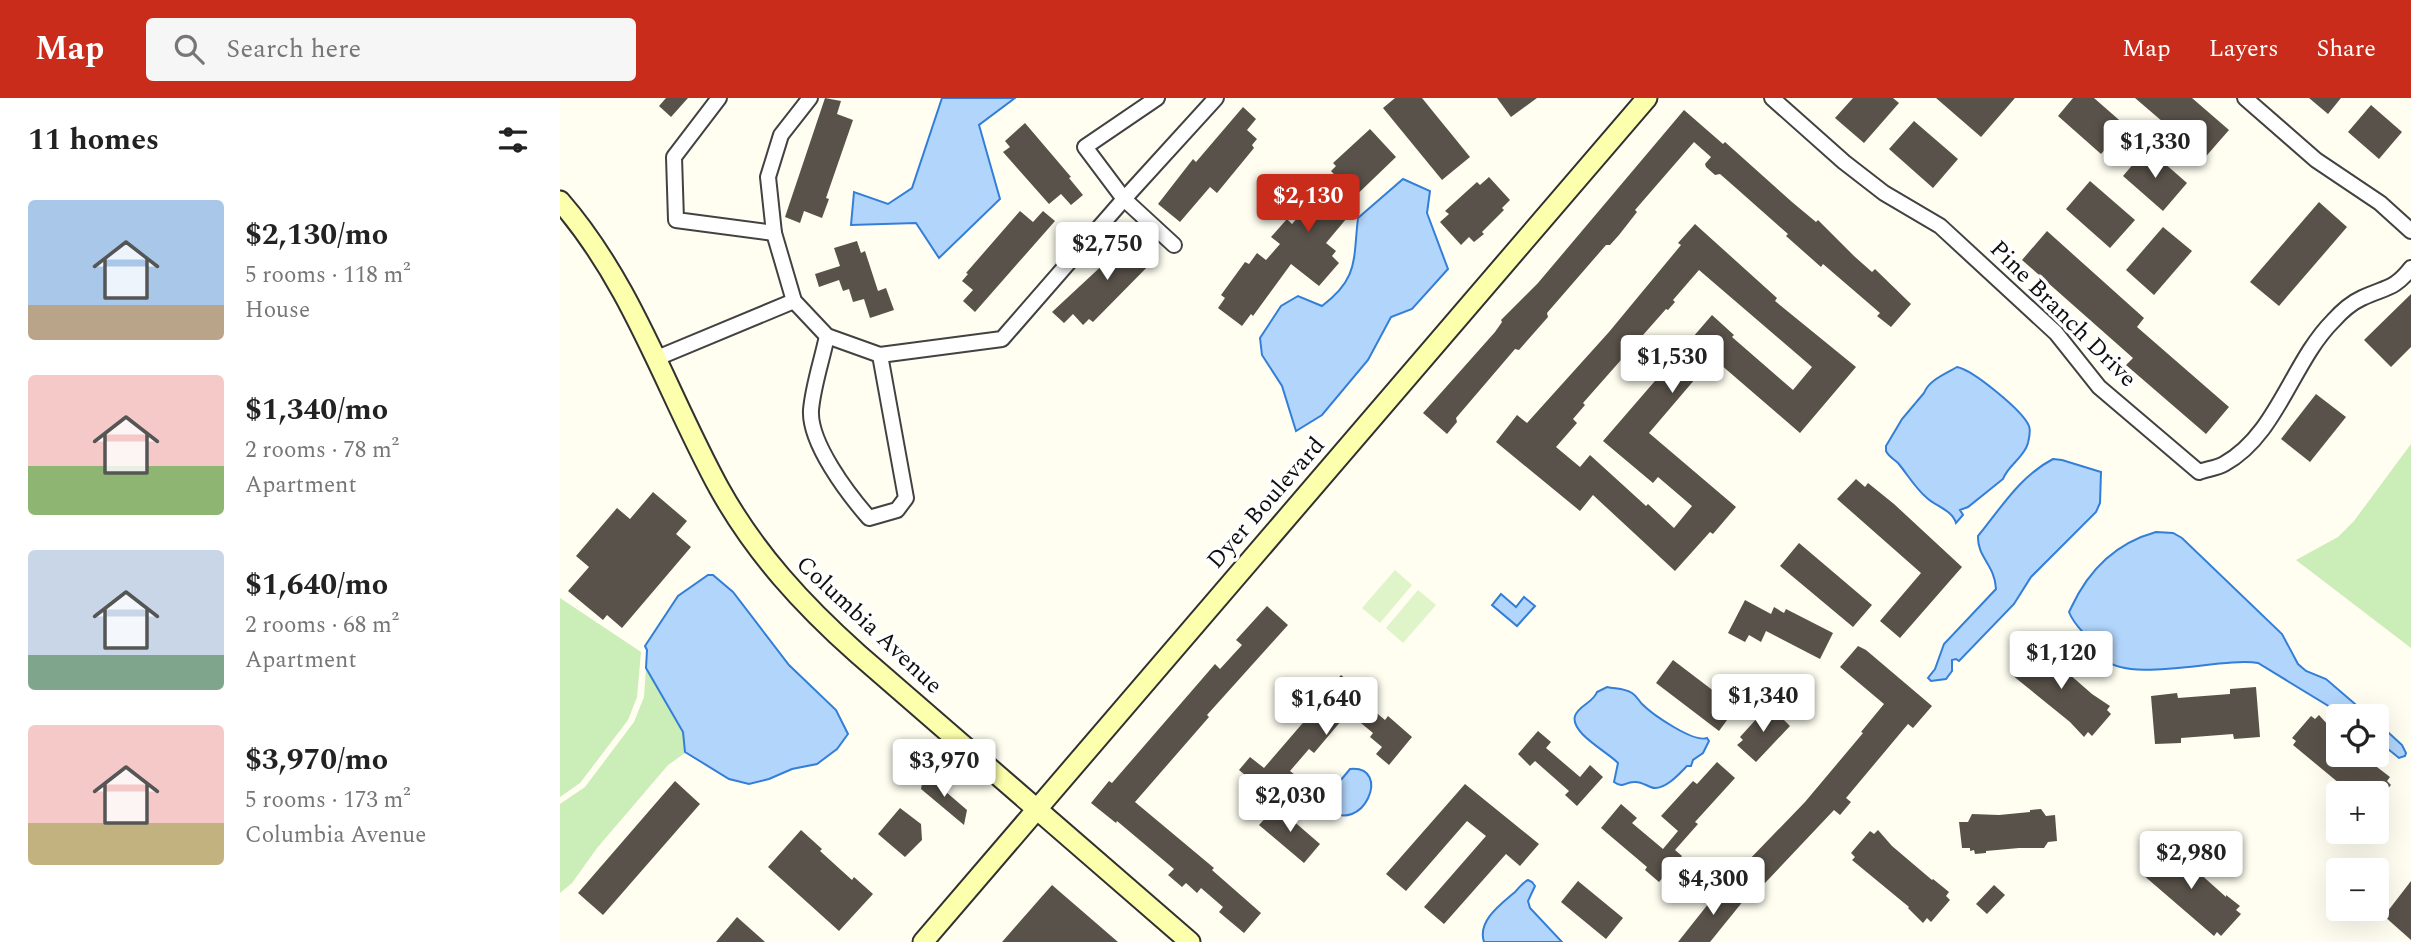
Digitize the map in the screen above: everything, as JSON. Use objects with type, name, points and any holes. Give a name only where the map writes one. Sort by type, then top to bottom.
[{"type":"main road","name":"Dyer Boulevard","points":[[923,942],[1647,98]]},
{"type":"main road","name":"Columbia Avenue","points":[[560,201],[592,241],[612,272],[720,489],[756,547],[780,577],[839,638],[1190,942]]},
{"type":"street","points":[[719,98],[674,157],[676,220],[774,233]]},
{"type":"street","points":[[810,98],[781,135],[768,177],[774,233],[794,301],[827,336],[880,355],[1002,339],[1216,98]]},
{"type":"street","points":[[1157,98],[1085,147],[1124,199],[1174,244]]},
{"type":"street","name":"Pine Branch Drive","points":[[1772,98],[1844,162],[1884,193],[1940,226],[2056,333],[2099,387],[2199,472],[2224,464],[2256,438],[2313,345],[2344,309],[2362,298],[2400,283],[2411,268]]},
{"type":"street","points":[[2245,98],[2316,160],[2380,203],[2411,231]]},
{"type":"street","points":[[657,358],[794,301]]},
{"type":"street","points":[[827,336],[811,411],[814,433],[822,450],[869,518],[897,510],[906,498],[880,355]]},
{"type":"green space","points":[[2411,444],[2411,648],[2296,560],[2338,537],[2354,521]]},
{"type":"green space","points":[[1395,570],[1412,585],[1380,623],[1362,608]]},
{"type":"green space","points":[[1418,590],[1436,605],[1403,643],[1386,628]]},
{"type":"green space","points":[[560,598],[641,652],[637,697],[628,720],[580,783],[560,797]]},
{"type":"green space","points":[[646,668],[683,732],[685,753],[668,765],[597,848],[572,883],[560,893],[560,804],[585,787],[634,722],[644,697]]},
{"type":"water","points":[[942,98],[1015,98],[979,125],[1000,199],[939,258],[916,223],[851,225],[854,192],[888,204],[912,188]]},
{"type":"water","points":[[1403,179],[1430,191],[1427,213],[1448,269],[1412,309],[1391,317],[1368,360],[1322,415],[1296,431],[1282,386],[1262,355],[1260,338],[1281,306],[1298,296],[1322,306],[1343,286],[1352,267],[1358,218]]},
{"type":"water","points":[[1957,367],[1974,375],[2008,402],[2025,419],[2030,432],[2026,448],[2003,479],[1968,507],[1960,510],[1963,515],[1956,523],[1948,512],[1919,490],[1887,453],[1886,446],[1902,419],[1930,384]]},
{"type":"water","points":[[2053,459],[2101,472],[2100,503],[2096,512],[2031,577],[2014,604],[1959,661],[1952,660],[1952,671],[1946,679],[1931,681],[1928,678],[1935,669],[1944,644],[1996,589],[1993,574],[1980,550],[1978,536],[2021,483]]},
{"type":"water","points":[[2156,532],[2173,533],[2182,538],[2282,634],[2298,664],[2306,671],[2326,679],[2355,704],[2326,704],[2258,663],[2155,670],[2117,666],[2104,659],[2069,612],[2086,582],[2105,560],[2128,543]]},
{"type":"water","points":[[708,575],[713,575],[733,592],[789,665],[836,710],[848,734],[837,749],[817,764],[792,769],[749,784],[729,779],[685,752],[683,732],[646,668],[645,646],[678,596]]},
{"type":"water","points":[[1501,594],[1516,607],[1524,597],[1535,606],[1517,626],[1492,605]]},
{"type":"water","points":[[1607,687],[1629,691],[1664,721],[1693,736],[1707,738],[1709,741],[1703,753],[1693,760],[1691,766],[1687,766],[1664,786],[1653,788],[1637,782],[1622,785],[1614,782],[1618,763],[1584,735],[1575,722],[1575,716],[1580,709],[1597,692]]},
{"type":"water","points":[[2389,733],[2402,745],[2406,753],[2399,758],[2389,750]]},
{"type":"water","points":[[1350,769],[1363,771],[1370,778],[1371,787],[1361,808],[1352,814],[1340,815],[1327,809],[1325,799]]},
{"type":"water","points":[[1528,880],[1535,886],[1528,901],[1530,908],[1562,942],[1484,942],[1487,920]]},
{"type":"building","points":[[666,98],[688,98],[671,117],[659,106]]},
{"type":"building","points":[[825,98],[841,101],[837,114],[853,120],[826,198],[829,199],[822,218],[804,211],[800,223],[785,217]]},
{"type":"building","points":[[1395,98],[1422,98],[1470,157],[1442,180],[1383,108]]},
{"type":"building","points":[[1497,98],[1537,98],[1511,117]]},
{"type":"building","points":[[1853,98],[1893,98],[1899,103],[1864,143],[1835,118]]},
{"type":"building","points":[[1936,98],[2015,98],[1981,137]]},
{"type":"building","points":[[2073,98],[2094,98],[2126,126],[2101,154],[2058,116]]},
{"type":"building","points":[[2135,98],[2192,98],[2229,130],[2201,162],[2174,139],[2177,134]]},
{"type":"building","points":[[2309,98],[2341,98],[2328,114]]},
{"type":"building","points":[[2371,105],[2402,132],[2379,159],[2348,132]]},
{"type":"building","points":[[1243,107],[1256,119],[1247,130],[1257,139],[1252,145],[1254,148],[1217,193],[1210,187],[1180,222],[1158,204],[1193,159],[1196,162]]},
{"type":"building","points":[[1684,110],[1723,144],[1725,142],[1816,222],[1818,220],[1854,256],[1872,272],[1875,269],[1911,304],[1891,327],[1877,316],[1880,313],[1823,264],[1821,267],[1720,174],[1715,175],[1706,167],[1705,164],[1711,157],[1694,142],[1635,210],[1637,212],[1619,235],[1610,245],[1606,245],[1547,313],[1548,317],[1519,350],[1515,349],[1456,418],[1457,422],[1447,434],[1423,413],[1495,332],[1501,320],[1538,283]]},
{"type":"building","points":[[1914,121],[1958,159],[1933,188],[1889,149]]},
{"type":"building","points":[[1025,123],[1083,195],[1071,205],[1061,194],[1049,204],[1003,152],[1010,147],[1005,141]]},
{"type":"building","points":[[1370,129],[1396,157],[1345,206],[1352,212],[1326,243],[1336,251],[1332,256],[1339,263],[1319,286],[1291,264],[1253,316],[1251,314],[1242,326],[1218,308],[1225,298],[1221,295],[1245,262],[1249,264],[1257,253],[1266,260],[1280,244],[1271,237],[1287,219],[1292,224],[1299,216],[1307,223],[1339,186],[1337,184],[1340,181],[1331,171],[1336,166],[1333,163]]},
{"type":"building","points":[[2147,148],[2187,183],[2163,211],[2123,176]]},
{"type":"building","points":[[1489,177],[1510,200],[1482,232],[1484,234],[1474,242],[1469,237],[1461,245],[1440,222],[1449,214],[1445,211],[1477,182],[1480,185]]},
{"type":"building","points":[[2090,181],[2135,220],[2110,248],[2066,209]]},
{"type":"building","points":[[2319,202],[2347,227],[2279,306],[2250,282]]},
{"type":"building","points":[[1020,211],[1033,222],[1043,211],[1055,221],[975,312],[963,301],[973,290],[962,281]]},
{"type":"building","points":[[1695,224],[1777,298],[1775,301],[1856,367],[1800,433],[1713,358],[1649,433],[1736,507],[1675,571],[1593,495],[1580,511],[1496,442],[1517,415],[1527,423],[1609,332],[1681,245],[1678,243]],"holes":[[[1699,270],[1812,367],[1793,390],[1732,337],[1734,335],[1712,315],[1603,441],[1653,483],[1658,477],[1692,506],[1674,528],[1590,455],[1580,467],[1556,447],[1577,423],[1573,419],[1585,405],[1583,403],[1675,302],[1673,300]]]},
{"type":"building","points":[[2163,227],[2192,251],[2154,295],[2126,270]]},
{"type":"building","points":[[2047,231],[2144,318],[2137,327],[2229,407],[2206,434],[2126,365],[2133,358],[2022,260]]},
{"type":"building","points":[[1136,234],[1158,256],[1093,322],[1089,319],[1083,325],[1073,314],[1064,323],[1052,312]]},
{"type":"building","points":[[857,241],[861,253],[865,251],[878,291],[886,288],[894,310],[870,318],[864,299],[853,302],[849,289],[843,291],[839,280],[819,287],[815,274],[840,266],[834,248]]},
{"type":"building","points":[[2411,294],[2411,347],[2391,367],[2364,340]]},
{"type":"building","points":[[2316,394],[2346,417],[2310,462],[2281,439]]},
{"type":"building","points":[[1856,479],[1865,487],[1868,483],[1894,504],[1962,567],[1900,638],[1880,621],[1921,573],[1837,499]]},
{"type":"building","points":[[653,492],[687,521],[676,534],[691,547],[622,628],[607,615],[603,620],[568,591],[589,567],[576,556],[617,508],[630,519]]},
{"type":"building","points":[[1799,543],[1872,605],[1853,627],[1780,566]]},
{"type":"building","points":[[1745,600],[1771,614],[1774,607],[1784,613],[1786,609],[1833,633],[1820,659],[1766,631],[1761,642],[1749,635],[1745,642],[1728,633]]},
{"type":"building","points":[[1267,606],[1288,625],[1207,715],[1209,717],[1135,802],[1214,868],[1212,870],[1261,913],[1244,933],[1219,912],[1223,907],[1201,888],[1197,893],[1186,883],[1182,887],[1168,875],[1174,869],[1091,803],[1109,781],[1112,783],[1215,664],[1220,669],[1242,645],[1236,640]]},
{"type":"building","points":[[1858,646],[1932,706],[1913,728],[1908,724],[1846,798],[1851,802],[1840,815],[1834,810],[1765,883],[1745,864],[1805,802],[1884,704],[1840,667]]},
{"type":"building","points":[[2030,646],[2034,650],[2037,646],[2092,694],[2110,706],[2107,710],[2111,714],[2092,736],[2088,732],[2084,737],[2070,722],[2012,675],[2015,671],[2012,668]]},
{"type":"building","points":[[1673,660],[1736,708],[1719,731],[1656,683]]},
{"type":"building","points":[[1341,675],[1363,694],[1359,698],[1385,720],[1388,716],[1412,737],[1389,765],[1376,754],[1382,747],[1370,737],[1373,733],[1350,714],[1314,753],[1309,749],[1290,771],[1295,775],[1275,800],[1239,770],[1250,757],[1264,768]]},
{"type":"building","points":[[2256,687],[2260,737],[2234,739],[2233,734],[2181,738],[2181,743],[2155,744],[2151,696],[2177,693],[2178,698],[2230,694],[2230,689]]},
{"type":"building","points":[[1769,705],[1790,726],[1756,762],[1737,745],[1743,740],[1740,737]]},
{"type":"building","points":[[2319,715],[2326,723],[2326,767],[2377,767],[2390,777],[2387,781],[2336,781],[2293,745],[2296,741],[2292,738],[2311,716],[2315,719]]},
{"type":"building","points":[[1538,731],[1551,742],[1546,748],[1580,777],[1590,765],[1603,777],[1577,806],[1565,795],[1569,791],[1535,761],[1530,766],[1518,754]]},
{"type":"building","points":[[1717,762],[1735,778],[1695,822],[1698,824],[1675,850],[1682,856],[1659,882],[1645,870],[1647,867],[1601,828],[1621,804],[1637,818],[1632,823],[1663,849],[1678,831],[1661,816],[1693,781],[1697,784]]},
{"type":"building","points":[[924,773],[967,810],[964,825],[921,789]]},
{"type":"building","points":[[675,781],[700,804],[603,915],[578,893]]},
{"type":"building","points":[[1465,784],[1539,844],[1520,866],[1506,854],[1444,924],[1424,907],[1486,836],[1467,821],[1406,891],[1386,874]]},
{"type":"building","points":[[1276,806],[1320,844],[1304,863],[1259,825]]},
{"type":"building","points":[[900,808],[921,824],[922,840],[905,857],[878,834]]},
{"type":"building","points":[[2041,809],[2046,816],[2055,815],[2057,841],[2048,842],[2044,848],[2019,848],[1975,854],[1970,848],[1962,848],[1959,822],[1968,822],[1972,814],[1999,815]]},
{"type":"building","points":[[801,830],[852,880],[854,877],[873,894],[839,931],[768,867]]},
{"type":"building","points":[[1878,830],[1892,846],[1949,892],[1946,896],[1950,900],[1931,922],[1927,918],[1923,923],[1909,907],[1852,860],[1855,857],[1851,853],[1870,831],[1874,834]]},
{"type":"building","points":[[2161,845],[2165,848],[2168,845],[2226,897],[2240,906],[2236,910],[2241,914],[2221,936],[2217,932],[2214,936],[2142,874],[2145,871],[2141,867]]},
{"type":"building","points":[[1578,881],[1623,918],[1606,939],[1561,902]]},
{"type":"building","points":[[2411,881],[2411,940],[2389,920],[2389,910]]},
{"type":"building","points":[[1724,884],[1744,900],[1710,942],[1678,942]]},
{"type":"building","points":[[1052,885],[1118,942],[1002,942]]},
{"type":"building","points":[[1994,885],[2005,895],[1987,914],[1976,904]]},
{"type":"building","points":[[737,917],[765,942],[716,942]]}]
